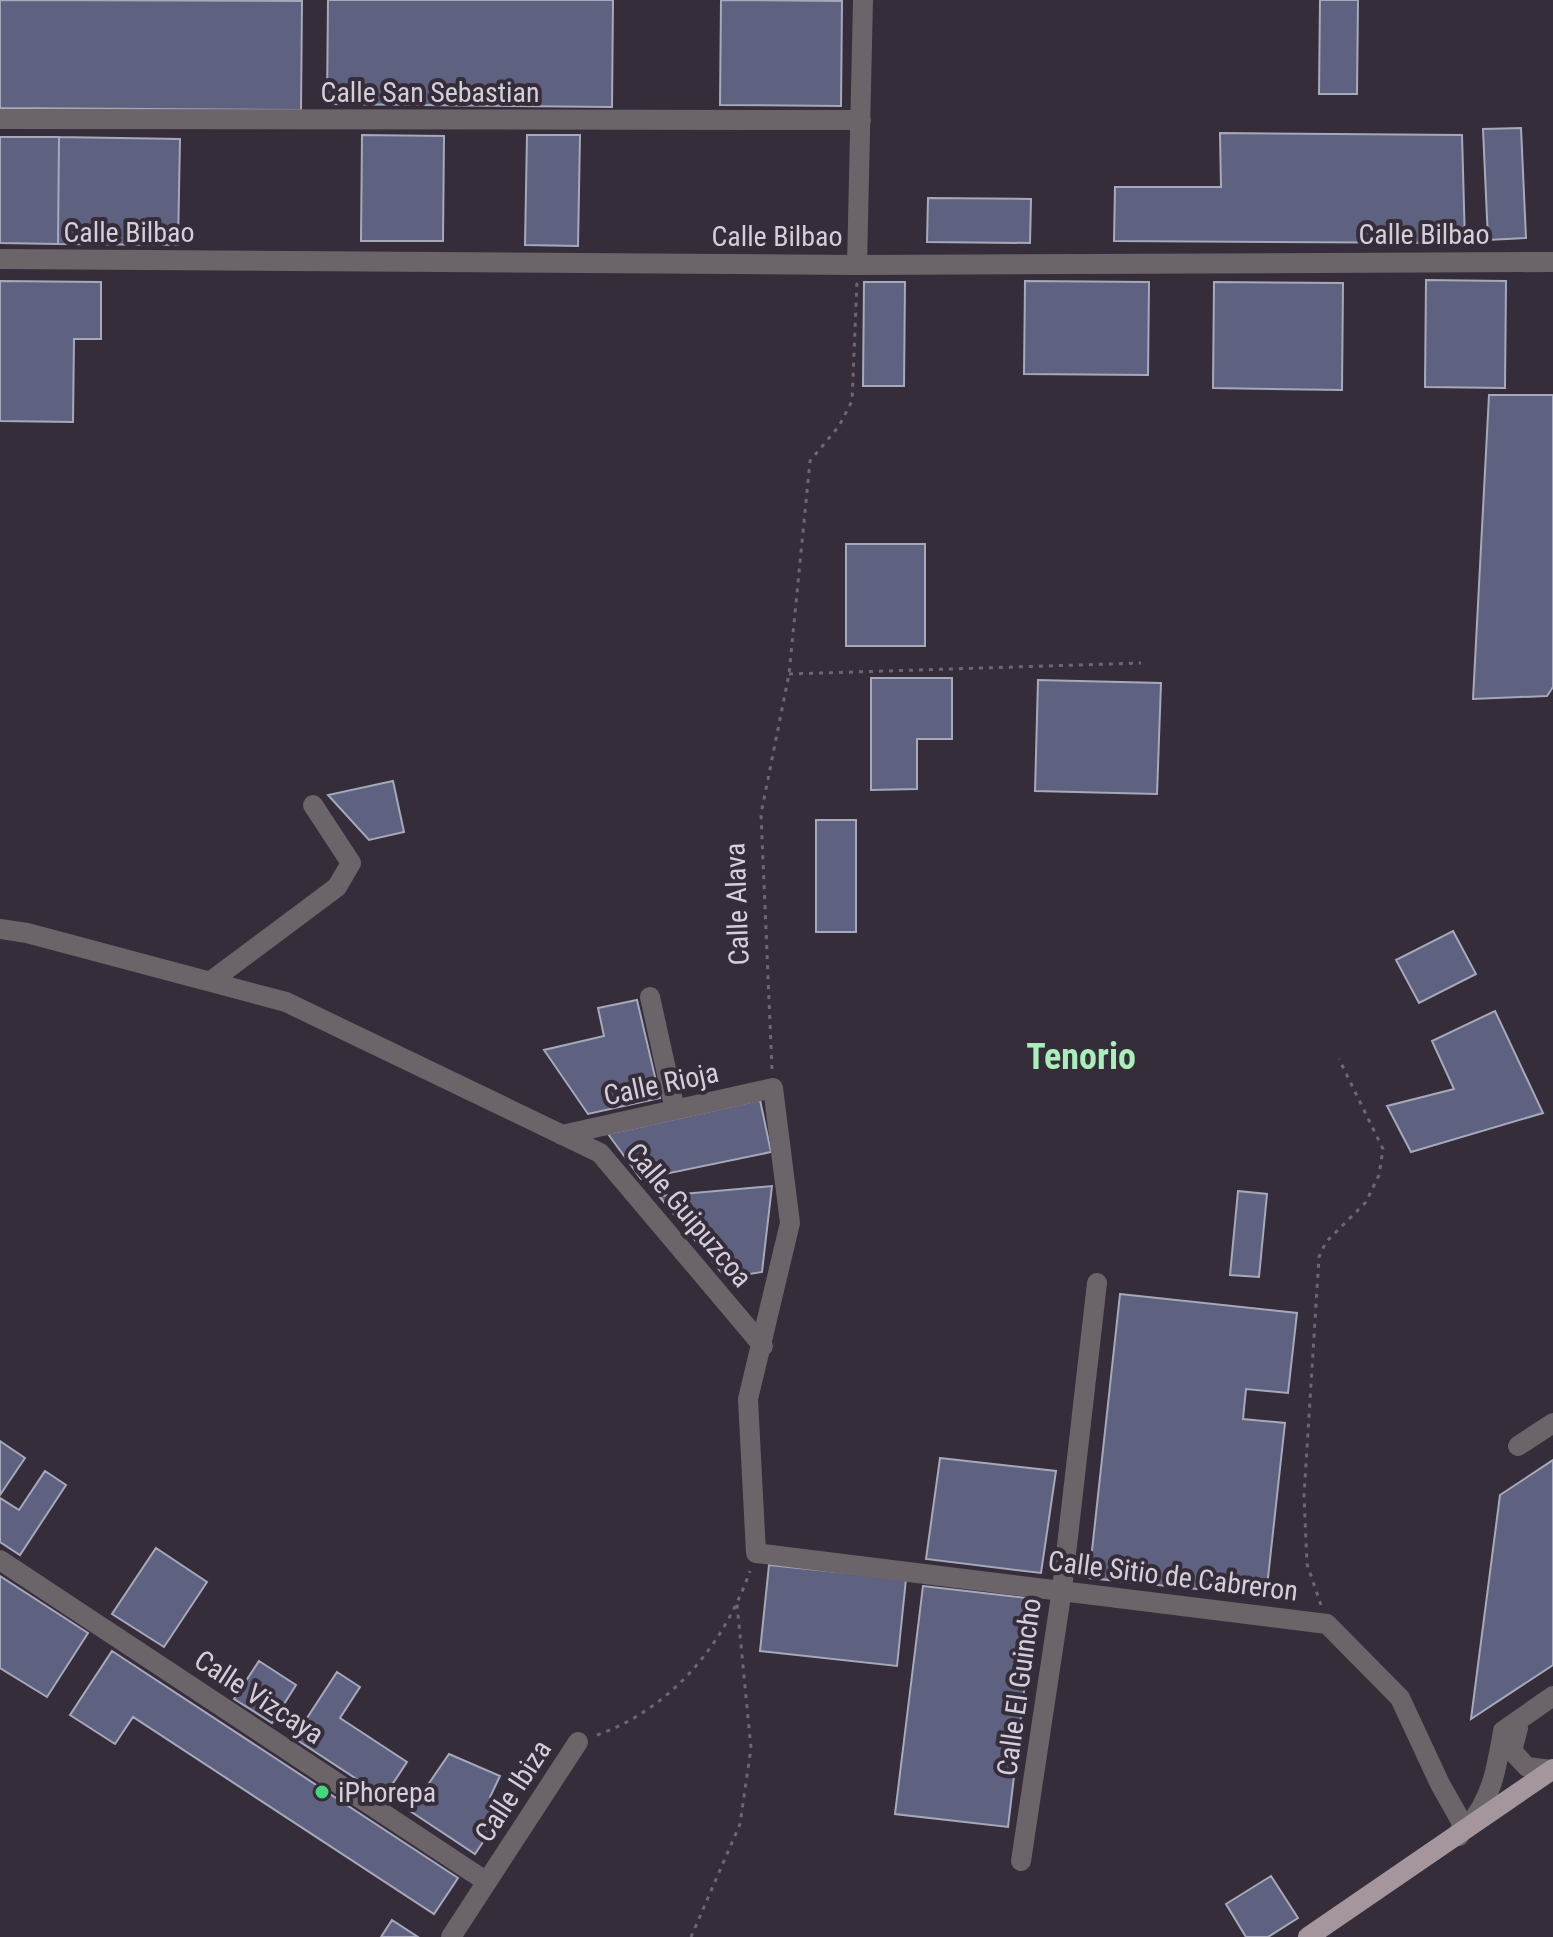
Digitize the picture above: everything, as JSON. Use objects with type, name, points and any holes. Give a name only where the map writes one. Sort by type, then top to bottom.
[{"type":"main road","points":[[1308,1937],[1553,1770]]},
{"type":"street","points":[[857,265],[863,0]]},
{"type":"street","name":"Calle San Sebastian","points":[[0,119],[861,120]]},
{"type":"street","name":"Calle Bilbao","points":[[0,259],[857,265],[1553,262]]},
{"type":"street","points":[[211,981],[337,887],[351,863],[313,805]]},
{"type":"street","name":"Calle Guipuzcoa","points":[[0,929],[286,1002],[600,1153],[763,1346]]},
{"type":"street","points":[[650,997],[675,1110]]},
{"type":"street","points":[[756,1553],[748,1399],[790,1223],[773,1088]]},
{"type":"street","name":"Calle Rioja","points":[[562,1135],[773,1088]]},
{"type":"street","name":"Calle El Guincho","points":[[1021,1861],[1062,1589],[1097,1283]]},
{"type":"street","points":[[1518,1446],[1553,1423]]},
{"type":"street","name":"Calle Sitio de Cabreron","points":[[756,1553],[1327,1624],[1400,1698],[1462,1823],[1459,1836]]},
{"type":"street","name":"Calle Vizcaya","points":[[0,1560],[487,1882]]},
{"type":"street","points":[[1459,1836],[1477,1815],[1494,1782],[1503,1731],[1553,1696]]},
{"type":"street","points":[[1526,1716],[1514,1733],[1512,1751],[1527,1767],[1553,1770]]},
{"type":"street","name":"Calle Ibiza","points":[[451,1937],[578,1742]]},
{"type":"path","name":"Calle Alava","points":[[773,1088],[761,814],[789,674],[810,461],[839,426],[852,401],[857,265]]},
{"type":"path","points":[[789,674],[1141,663]]},
{"type":"path","points":[[1327,1624],[1307,1564],[1304,1496],[1319,1257],[1326,1242],[1366,1202],[1379,1175],[1383,1149],[1339,1059]]},
{"type":"path","name":"Calle Ibiza","points":[[578,1742],[622,1726],[660,1704],[714,1644],[737,1604],[756,1553]]},
{"type":"path","points":[[691,1937],[740,1824],[751,1748],[737,1604]]},
{"type":"building","points":[[0,0],[302,1],[301,110],[0,108]]},
{"type":"building","points":[[328,0],[613,0],[612,107],[327,104]]},
{"type":"building","points":[[721,0],[842,1],[841,106],[720,105]]},
{"type":"building","points":[[1320,0],[1358,0],[1357,94],[1319,94]]},
{"type":"building","points":[[1521,128],[1526,238],[1488,240],[1483,129]]},
{"type":"building","points":[[1220,133],[1462,135],[1465,243],[1114,241],[1115,187],[1221,187]]},
{"type":"building","points":[[362,135],[444,136],[443,241],[361,241]]},
{"type":"building","points":[[527,135],[580,135],[578,246],[525,245]]},
{"type":"building","points":[[0,137],[59,137],[58,244],[0,243]]},
{"type":"building","points":[[59,137],[180,139],[178,245],[58,244]]},
{"type":"building","points":[[928,198],[1031,199],[1030,243],[927,242]]},
{"type":"building","points":[[1426,280],[1506,281],[1505,388],[1425,387]]},
{"type":"building","points":[[0,281],[101,282],[101,339],[74,339],[73,422],[0,421]]},
{"type":"building","points":[[1025,281],[1149,282],[1148,375],[1024,374]]},
{"type":"building","points":[[864,282],[905,282],[904,386],[863,386]]},
{"type":"building","points":[[1214,282],[1343,283],[1342,390],[1213,388]]},
{"type":"building","points":[[1489,395],[1553,395],[1553,687],[1547,696],[1473,699]]},
{"type":"building","points":[[846,544],[925,544],[925,646],[846,646]]},
{"type":"building","points":[[871,678],[952,678],[952,739],[917,739],[917,789],[871,790]]},
{"type":"building","points":[[1038,680],[1161,683],[1157,794],[1035,791]]},
{"type":"building","points":[[393,781],[404,832],[369,840],[328,795]]},
{"type":"building","points":[[816,820],[856,820],[856,932],[816,932]]},
{"type":"building","points":[[1453,931],[1476,974],[1419,1003],[1396,960]]},
{"type":"building","points":[[637,1000],[660,1098],[588,1114],[544,1050],[604,1036],[598,1008]]},
{"type":"building","points":[[1495,1011],[1543,1113],[1411,1152],[1387,1106],[1454,1089],[1432,1041]]},
{"type":"building","points":[[760,1100],[771,1152],[641,1179],[608,1134]]},
{"type":"building","points":[[772,1186],[762,1272],[726,1278],[659,1196]]},
{"type":"building","points":[[1238,1191],[1267,1194],[1259,1277],[1230,1275]]},
{"type":"building","points":[[1120,1294],[1297,1313],[1288,1393],[1246,1389],[1243,1419],[1285,1423],[1266,1596],[1089,1578]]},
{"type":"building","points":[[0,1441],[25,1458],[0,1495]]},
{"type":"building","points":[[940,1458],[1056,1471],[1041,1573],[926,1559]]},
{"type":"building","points":[[1553,1460],[1553,1665],[1471,1719],[1500,1495]]},
{"type":"building","points":[[45,1471],[66,1485],[20,1555],[0,1542],[0,1498],[19,1510]]},
{"type":"building","points":[[156,1548],[207,1582],[164,1647],[112,1614]]},
{"type":"building","points":[[769,1565],[906,1579],[897,1666],[760,1651]]},
{"type":"building","points":[[0,1576],[88,1633],[47,1697],[0,1668]]},
{"type":"building","points":[[923,1586],[1035,1599],[1008,1827],[895,1814]]},
{"type":"building","points":[[112,1651],[458,1878],[434,1914],[133,1717],[115,1744],[70,1715]]},
{"type":"building","points":[[259,1661],[296,1685],[272,1723],[234,1699]]},
{"type":"building","points":[[337,1672],[360,1687],[340,1718],[407,1762],[384,1797],[294,1738]]},
{"type":"building","points":[[449,1754],[500,1776],[490,1797],[506,1807],[475,1854],[410,1811]]},
{"type":"building","points":[[1271,1876],[1298,1918],[1268,1937],[1246,1937],[1226,1904]]},
{"type":"building","points":[[392,1920],[418,1937],[381,1937]]},
{"type":"place","name":"iPhorepa","points":[[322,1792]]},
{"type":"district","name":"Tenorio","points":[[1081,1057]]}]
